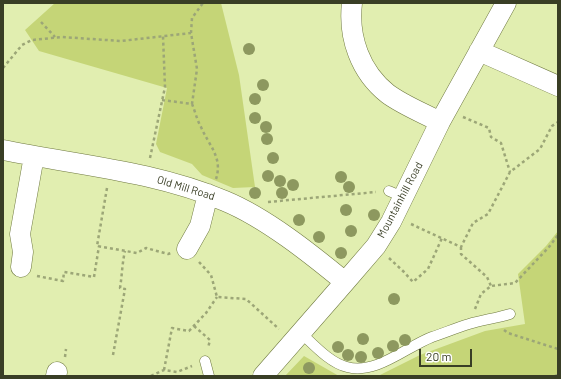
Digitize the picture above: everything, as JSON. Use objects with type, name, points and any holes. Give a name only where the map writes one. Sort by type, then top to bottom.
[{"type":"street","points":[[352,3],[350,16],[352,34],[356,49],[372,77],[388,93],[406,105],[443,116]]},
{"type":"street","name":"Mountainhill Road","points":[[263,376],[376,246],[394,216],[396,194],[443,116],[506,3]]},
{"type":"street","points":[[479,51],[558,86]]},
{"type":"street","name":"Old Mill Road","points":[[3,150],[146,176],[176,183],[213,196],[260,220],[292,241],[345,282]]},
{"type":"street","points":[[21,267],[23,252],[20,234],[34,156]]},
{"type":"street","points":[[187,249],[200,226],[213,196]]},
{"type":"lane","points":[[297,337],[346,367],[361,369],[376,365],[430,338],[469,324],[510,314]]},
{"type":"lane","points":[[205,361],[208,376]]},
{"type":"path","points":[[203,3],[192,18],[191,33],[197,69],[192,104],[201,127],[217,158],[218,170],[211,190],[213,196]]},
{"type":"path","points":[[41,22],[55,38]]},
{"type":"path","points":[[3,68],[22,45],[32,40],[55,38],[121,41],[191,33]]},
{"type":"path","points":[[146,176],[165,86],[163,36]]},
{"type":"path","points":[[162,100],[192,104]]},
{"type":"path","points":[[443,116],[489,128],[491,137],[501,142],[510,172]]},
{"type":"path","points":[[491,286],[487,277],[461,254],[461,247],[473,223],[488,214],[510,172],[540,149],[552,126],[558,122]]},
{"type":"path","points":[[21,267],[39,276],[63,281],[64,272],[94,278],[99,246],[97,246],[111,169]]},
{"type":"path","points":[[238,208],[263,202],[396,194]]},
{"type":"path","points":[[394,216],[461,247]]},
{"type":"path","points":[[475,307],[481,294],[491,286],[515,283],[549,247],[558,235]]},
{"type":"path","points":[[404,272],[413,282],[428,268],[442,238]]},
{"type":"path","points":[[99,246],[137,253],[146,248],[168,254],[187,249],[211,275],[217,297],[206,313],[189,332],[172,328],[164,370]]},
{"type":"path","points":[[113,355],[125,289],[120,288],[125,251]]},
{"type":"path","points":[[217,297],[246,299],[297,337]]},
{"type":"path","points":[[493,319],[508,334],[558,349]]},
{"type":"path","points":[[151,376],[164,370],[177,372],[205,361],[210,340],[194,326]]},
{"type":"path","points":[[60,368],[66,349]]},
{"type":"green space","points":[[55,3],[221,3],[239,75],[255,187],[233,188],[202,175],[192,164],[160,152],[156,144],[167,88],[39,51],[25,30]]},
{"type":"green space","points":[[558,231],[558,376],[378,376],[420,355],[485,331],[525,324],[518,274],[546,246]]},
{"type":"green space","points":[[304,356],[339,376],[285,376]]}]
